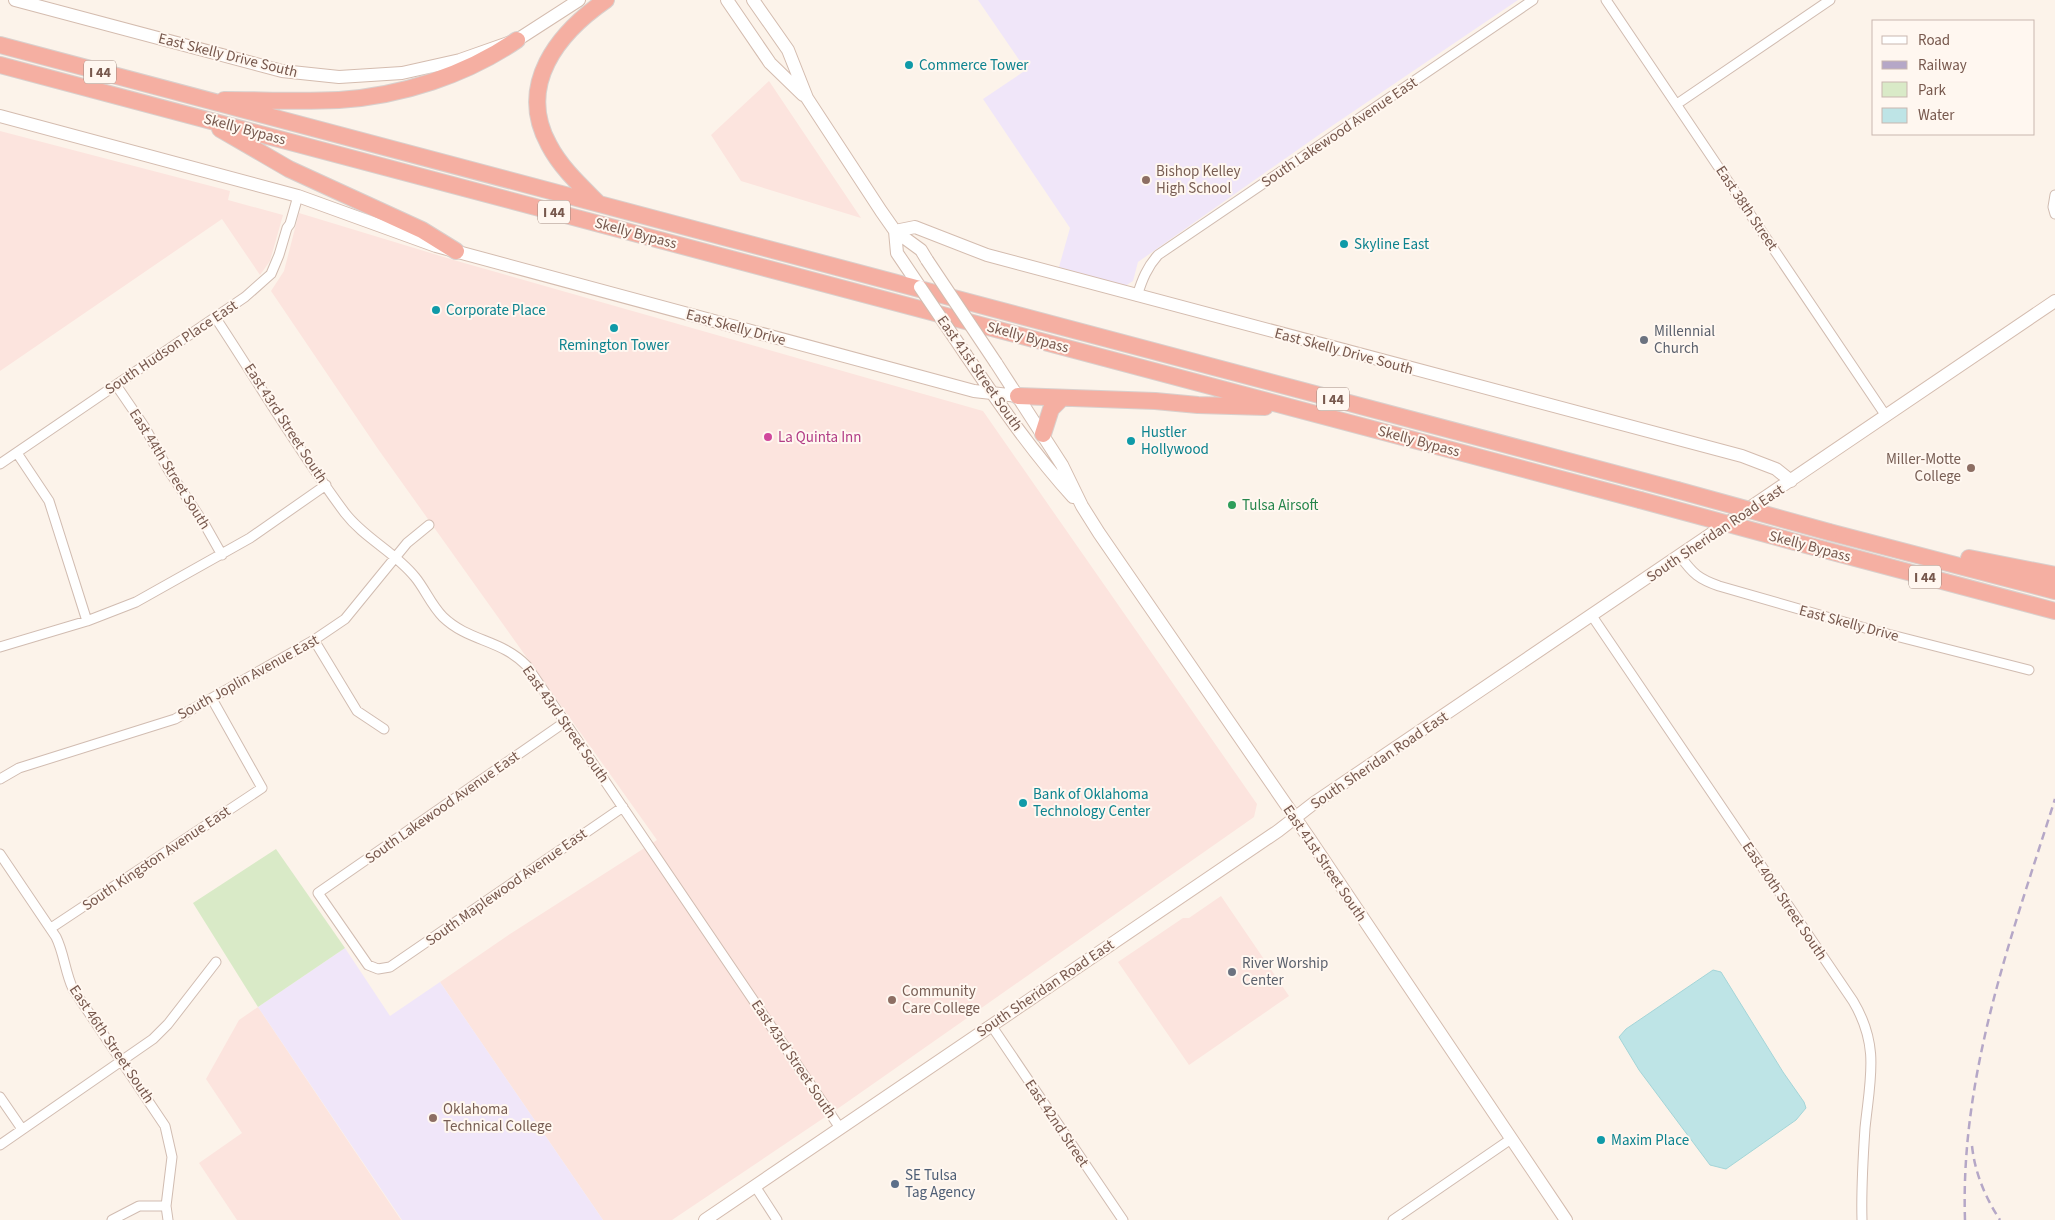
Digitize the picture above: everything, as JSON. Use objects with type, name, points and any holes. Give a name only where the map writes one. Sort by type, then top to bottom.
[{"type":"highway","points":[[599,204],[566,169],[548,145],[539,114],[538,90],[542,73],[556,45],[576,22],[606,0]]},
{"type":"highway","points":[[200,100],[339,100],[374,96],[419,85],[458,72],[501,51],[518,40]]},
{"type":"highway","name":"Skelly Bypass","points":[[0,45],[200,100],[599,204],[2055,591]]},
{"type":"highway","name":"Skelly Bypass","points":[[0,64],[2055,611]]},
{"type":"highway","points":[[201,118],[289,169],[422,230],[456,251]]},
{"type":"highway","points":[[1018,396],[1296,408]]},
{"type":"highway","points":[[1042,434],[1051,409],[1062,398]]},
{"type":"highway","points":[[1830,532],[2055,575]]},
{"type":"main road","name":"East Skelly Drive South","points":[[15,0],[274,69],[320,76],[359,77],[402,73],[460,60],[518,40],[578,0]]},
{"type":"main road","name":"East 41st Street South","points":[[727,0],[770,63],[807,98]]},
{"type":"main road","name":"East 41st Street South","points":[[753,0],[788,50],[807,98],[895,231],[920,250],[927,260],[1062,465],[1082,506],[1566,1220]]},
{"type":"main road","points":[[0,116],[298,196],[413,239],[456,251]]},
{"type":"main road","name":"East Skelly Drive South","points":[[895,231],[915,227],[987,255],[1742,456],[1771,466],[1791,481]]},
{"type":"main road","name":"East 41st Street South","points":[[895,231],[897,253],[966,355],[1050,472],[1082,506]]},
{"type":"main road","name":"East Skelly Drive","points":[[456,251],[974,390],[1018,396]]},
{"type":"main road","name":"South Sheridan Road East","points":[[706,1220],[2055,302]]},
{"type":"street","name":"South Lakewood Avenue East","points":[[1137,296],[1142,280],[1158,255],[1533,0]]},
{"type":"street","name":"East 38th Street","points":[[1606,0],[1886,416]]},
{"type":"street","points":[[1677,104],[1830,0]]},
{"type":"street","name":"South Hudson Place East","points":[[0,464],[256,289],[271,274],[290,224],[298,196]]},
{"type":"street","points":[[2055,196],[2055,214]]},
{"type":"street","name":"East 43rd Street South","points":[[215,317],[279,417],[354,523],[415,577],[437,611],[454,626],[466,633],[499,646],[520,659],[623,806],[840,1128]]},
{"type":"street","name":"East 44th Street South","points":[[116,385],[144,426],[222,555]]},
{"type":"street","points":[[17,453],[49,501],[87,621]]},
{"type":"street","points":[[0,647],[87,621],[136,602],[250,538],[326,485]]},
{"type":"street","name":"South Joplin Avenue East","points":[[0,779],[19,768],[175,718],[212,699],[314,640],[345,619],[407,543],[429,525]]},
{"type":"street","name":"East Skelly Drive","points":[[1680,556],[1689,569],[1700,579],[1719,586],[1864,627],[2029,670]]},
{"type":"street","name":"East 40th Street South","points":[[1592,616],[1863,1018],[1871,1046],[1872,1065],[1864,1146],[1862,1220]]},
{"type":"street","points":[[314,640],[357,711],[384,728]]},
{"type":"street","name":"South Kingston Avenue East","points":[[51,928],[262,788],[212,699]]},
{"type":"street","name":"South Lakewood Avenue East","points":[[390,968],[378,969],[368,965],[318,892],[565,722]]},
{"type":"street","name":"South Maplewood Avenue East","points":[[390,968],[623,806]]},
{"type":"street","name":"East 46th Street South","points":[[0,854],[51,928],[60,946],[65,969],[73,989],[160,1115],[170,1142],[172,1168],[166,1206],[168,1220]]},
{"type":"street","points":[[0,1145],[160,1034],[216,962]]},
{"type":"street","name":"East 42nd Street","points":[[991,1025],[1124,1220]]},
{"type":"street","points":[[0,1097],[22,1130]]},
{"type":"street","points":[[1393,1220],[1511,1139]]},
{"type":"street","points":[[755,1186],[777,1220]]},
{"type":"street","points":[[112,1220],[130,1209],[140,1206],[166,1206]]},
{"type":"shaded area","name":"Bishop Kelley High School","points":[[978,0],[1518,0],[1323,132],[1138,262],[1133,281],[1125,286],[1059,267],[1070,228],[983,99],[1026,70]]},
{"type":"shaded area","points":[[769,81],[861,218],[741,181],[711,135]]},
{"type":"shaded area","points":[[0,131],[230,191],[228,200],[283,215],[270,261],[260,275],[222,219],[0,371]]},
{"type":"shaded area","points":[[299,213],[457,261],[983,411],[1257,804],[1254,817],[843,1105],[672,1220],[603,1220],[440,982],[510,934],[657,840],[378,449],[271,291],[284,271]]},
{"type":"shaded area","points":[[1221,896],[1289,996],[1189,1065],[1118,962],[1183,918],[1189,918]]},
{"type":"shaded area","name":"Oklahoma Technical College","points":[[345,948],[390,1016],[440,982],[603,1220],[402,1220],[258,1007]]},
{"type":"shaded area","points":[[258,1007],[401,1220],[237,1220],[199,1163],[242,1133],[206,1079],[239,1020]]},
{"type":"green space","points":[[276,849],[345,948],[258,1007],[193,903]]},
{"type":"water","points":[[1713,970],[1721,972],[1806,1108],[1796,1120],[1726,1169],[1710,1165],[1639,1070],[1619,1037],[1626,1029]]},
{"type":"railway","points":[[1965,1220],[1966,1166],[1971,1112],[1980,1058],[2006,953],[2055,799]]},
{"type":"railway","points":[[1972,1146],[1982,1184],[2000,1220]]},
{"type":"place","name":"Commerce Tower","points":[[909,65]]},
{"type":"place","name":"Bishop Kelley High School","points":[[1146,180]]},
{"type":"place","name":"Skyline East","points":[[1344,244]]},
{"type":"place","name":"Corporate Place","points":[[436,310]]},
{"type":"place","name":"Remington Tower","points":[[614,328]]},
{"type":"place","name":"Millennial Church","points":[[1644,340]]},
{"type":"place","name":"La Quinta Inn","points":[[768,437]]},
{"type":"place","name":"Hustler Hollywood","points":[[1131,441]]},
{"type":"place","name":"Miller-Motte College","points":[[1971,468]]},
{"type":"place","name":"Tulsa Airsoft","points":[[1232,505]]},
{"type":"place","name":"Bank of Oklahoma Technology Center","points":[[1023,803]]},
{"type":"place","name":"River Worship Center","points":[[1232,972]]},
{"type":"place","name":"Community Care College","points":[[892,1000]]},
{"type":"place","name":"Oklahoma Technical College","points":[[433,1118]]},
{"type":"place","name":"Maxim Place","points":[[1601,1140]]},
{"type":"place","name":"SE Tulsa Tag Agency","points":[[895,1184]]}]
